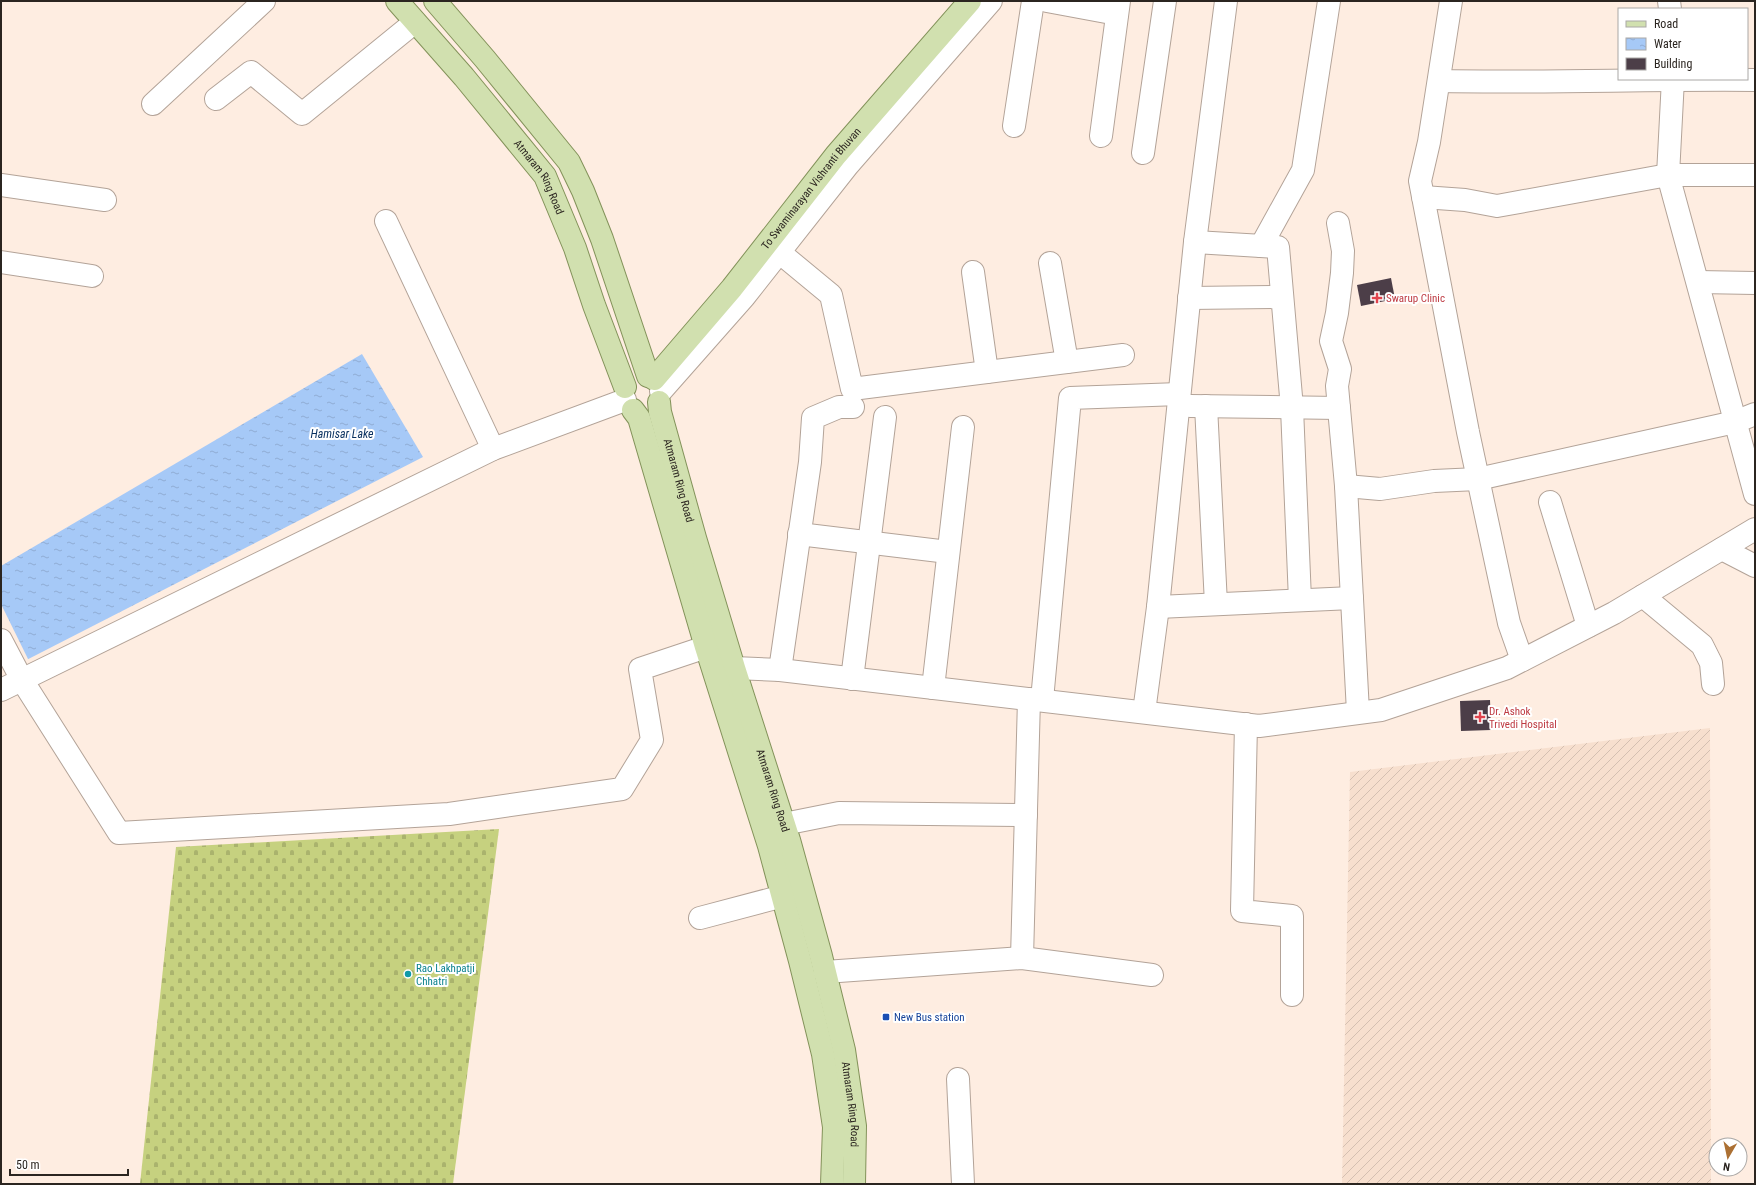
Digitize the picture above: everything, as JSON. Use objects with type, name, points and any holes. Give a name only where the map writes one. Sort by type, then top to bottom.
[{"type":"main road","name":"Atmaram Ring Road","points":[[397,1],[464,77],[545,176],[575,248],[628,399],[639,418],[706,647],[769,846],[823,1054],[834,1127],[832,1184]]},
{"type":"main road","name":"Atmaram Ring Road","points":[[435,1],[486,59],[569,162],[583,191],[602,239],[656,387],[660,412],[695,538],[734,668],[784,824],[825,972],[844,1050],[855,1126],[854,1184]]},
{"type":"main road","name":"To Swaminarayan Vishranti Bhuvan","points":[[656,387],[836,155],[970,1]]},
{"type":"main road","points":[[641,375],[656,387],[651,410],[646,412],[628,399],[629,381],[634,377],[641,375]]},
{"type":"street","points":[[154,104],[264,1]]},
{"type":"street","points":[[656,387],[744,297],[848,165],[991,1]]},
{"type":"street","points":[[1014,126],[1033,1]]},
{"type":"street","points":[[1047,1],[1118,8],[1101,136]]},
{"type":"street","points":[[1143,153],[1165,1]]},
{"type":"street","points":[[1144,712],[1158,607],[1195,242],[1226,1]]},
{"type":"street","points":[[1261,246],[1303,170],[1329,1]]},
{"type":"street","points":[[1451,1],[1429,142],[1420,182],[1478,479],[1509,623],[1522,660]]},
{"type":"street","points":[[216,99],[251,72],[302,114],[415,22]]},
{"type":"street","points":[[1439,81],[1508,83],[1632,80]]},
{"type":"street","points":[[1673,80],[1668,175],[1698,282],[1745,418],[1755,494]]},
{"type":"street","points":[[1423,197],[1465,200],[1497,206],[1668,175],[1755,174]]},
{"type":"street","points":[[1,185],[105,200]]},
{"type":"street","points":[[386,221],[493,449]]},
{"type":"street","points":[[1338,222],[1343,251],[1342,273],[1337,312],[1331,342],[1340,369],[1337,386],[1346,486],[1358,712]]},
{"type":"street","points":[[1195,242],[1278,247],[1292,408],[1300,600]]},
{"type":"street","points":[[779,252],[831,295],[852,389],[1123,355]]},
{"type":"street","points":[[1,262],[92,276]]},
{"type":"street","points":[[1050,263],[1067,362]]},
{"type":"street","points":[[973,272],[987,372]]},
{"type":"street","points":[[1698,282],[1755,283]]},
{"type":"street","points":[[1189,298],[1282,297]]},
{"type":"street","points":[[1022,958],[1026,815],[1036,700],[1070,398],[1179,400],[1206,406],[1339,408]]},
{"type":"street","points":[[1,690],[493,449],[628,399]]},
{"type":"street","points":[[1206,406],[1216,604]]},
{"type":"street","points":[[780,670],[810,462],[813,418],[839,407],[853,407]]},
{"type":"street","points":[[852,679],[868,542],[885,417]]},
{"type":"street","points":[[1346,486],[1380,490],[1434,481],[1478,479],[1745,418]]},
{"type":"street","points":[[933,688],[963,427]]},
{"type":"street","points":[[1550,502],[1588,626]]},
{"type":"street","points":[[734,668],[780,670],[1259,726],[1381,710],[1507,668],[1643,596],[1755,529]]},
{"type":"street","points":[[800,534],[948,552]]},
{"type":"street","points":[[1722,548],[1755,566]]},
{"type":"street","points":[[1643,596],[1702,645],[1711,663],[1713,684]]},
{"type":"street","points":[[1158,607],[1352,598]]},
{"type":"street","points":[[1,640],[22,680],[120,833],[449,814],[622,789],[652,740],[640,669],[706,647]]},
{"type":"street","points":[[1246,724],[1242,911],[1292,916],[1292,995]]},
{"type":"street","points":[[784,824],[839,813],[1026,815]]},
{"type":"street","points":[[700,918],[783,896]]},
{"type":"street","points":[[825,972],[1022,958],[1152,975]]},
{"type":"street","points":[[958,1079],[963,1184]]},
{"type":"shaded area","points":[[1710,728],[1711,1137],[1708,1137],[1708,1177],[1711,1177],[1711,1184],[1342,1184],[1350,772]]},
{"type":"green space","points":[[499,829],[453,1184],[140,1184],[176,847]]},
{"type":"water","name":"Hamisar Lake","points":[[362,354],[423,457],[1,673],[1,566]]},
{"type":"pier","points":[[1,604],[29,661],[1,675]]},
{"type":"building","points":[[1391,278],[1395,299],[1361,306],[1357,285]]},
{"type":"building","points":[[1490,700],[1491,730],[1461,731],[1460,701]]},
{"type":"place","name":"Swarup Clinic","points":[[1377,298]]},
{"type":"place","name":"Dr. Ashok Trivedi Hospital","points":[[1480,717]]},
{"type":"place","name":"Rao Lakhpatji Chhatri","points":[[408,974]]},
{"type":"place","name":"New Bus station","points":[[886,1017]]}]
